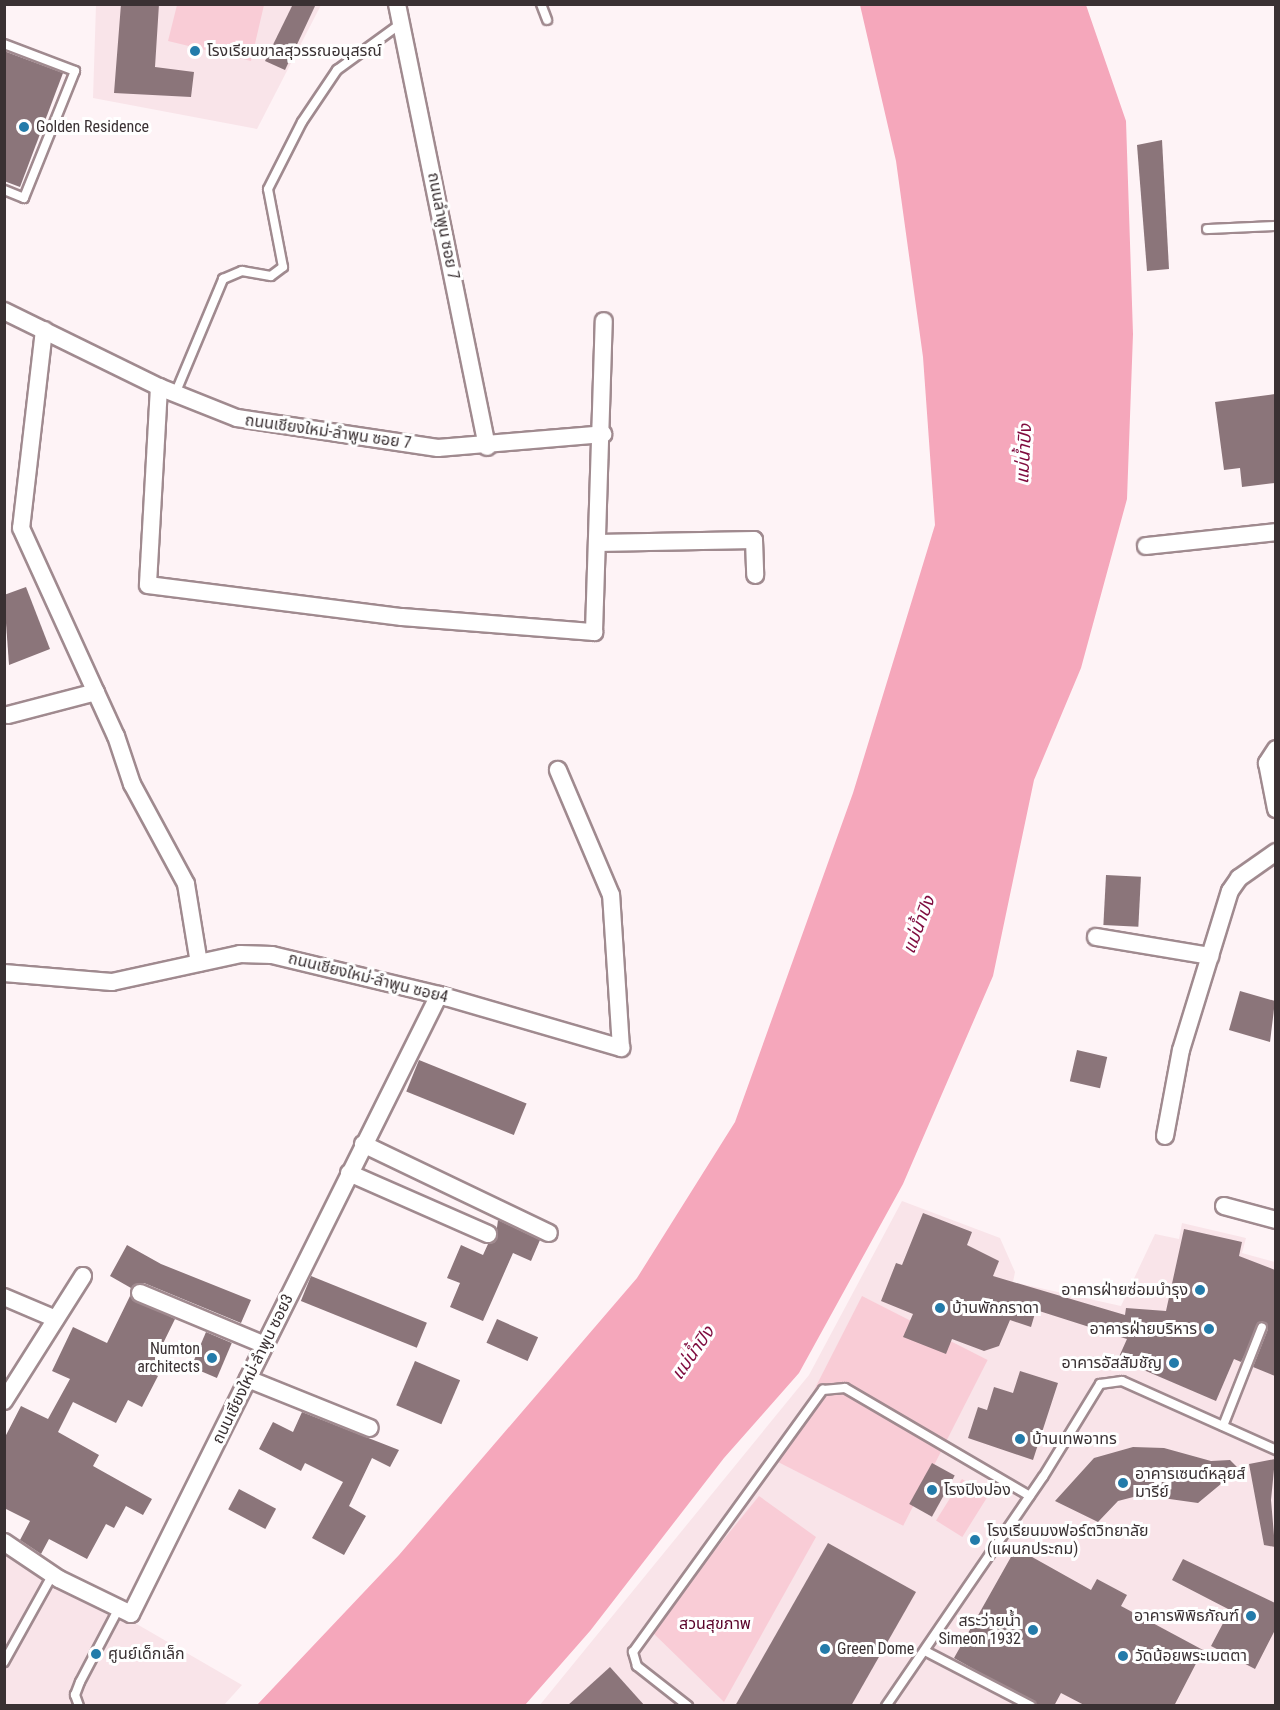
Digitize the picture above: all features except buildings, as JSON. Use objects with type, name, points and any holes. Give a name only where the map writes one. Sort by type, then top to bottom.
[{"type":"street","name":"ถนนลำพูน ซอย 7","points":[[397,4],[403,22],[487,447]]},
{"type":"street","name":"ถนนเชียงใหม่-ลำพูน ซอย 7","points":[[4,311],[159,387],[237,418],[438,448],[487,447],[603,434]]},
{"type":"street","points":[[159,387],[148,585],[402,617],[594,632],[603,434],[604,321]]},
{"type":"street","points":[[44,330],[21,528],[96,692],[132,784],[186,884],[199,963]]},
{"type":"street","points":[[1146,546],[1275,532]]},
{"type":"street","points":[[597,543],[754,540],[755,575]]},
{"type":"street","points":[[6,712],[96,692]]},
{"type":"street","points":[[1275,749],[1267,763],[1275,809]]},
{"type":"street","name":"ถนนเชียงใหม่-ลำพูน ซอย4","points":[[4,973],[112,982],[240,954],[272,955],[438,995],[621,1048],[611,895],[558,770]]},
{"type":"street","points":[[1165,1136],[1181,1050],[1234,883],[1275,852]]},
{"type":"street","points":[[1096,937],[1209,956]]},
{"type":"street","name":"ถนนเชียงใหม่-ลำพูน ซอย3","points":[[119,1608],[131,1614],[438,995]]},
{"type":"street","points":[[363,1143],[549,1233]]},
{"type":"street","points":[[349,1173],[488,1234]]},
{"type":"street","points":[[1224,1206],[1275,1220]]},
{"type":"street","points":[[4,1401],[83,1276]]},
{"type":"street","points":[[140,1293],[265,1345]]},
{"type":"street","points":[[4,1297],[56,1319]]},
{"type":"street","points":[[248,1379],[370,1428]]},
{"type":"street","points":[[4,1542],[53,1574],[119,1608]]},
{"type":"lane","points":[[541,4],[547,20]]},
{"type":"lane","points":[[175,393],[223,279],[242,271],[271,276],[283,267],[268,189],[302,122],[337,70],[403,22]]},
{"type":"lane","points":[[4,44],[75,71],[24,198],[4,190]]},
{"type":"lane","points":[[1207,229],[1275,226]]},
{"type":"lane","points":[[1223,1426],[1262,1327]]},
{"type":"lane","points":[[886,1706],[1030,1496],[1100,1384],[1122,1381],[1275,1449]]},
{"type":"lane","points":[[688,1706],[637,1666],[633,1652],[823,1390],[845,1388],[1030,1496]]},
{"type":"lane","points":[[4,1662],[53,1574]]},
{"type":"lane","points":[[79,1706],[75,1695],[80,1682],[119,1608]]},
{"type":"lane","points":[[925,1651],[1031,1706]]},
{"type":"shaded area","name":"โรงเรียนขาลสุวรรณอนุสรณ์","points":[[96,5],[321,5],[257,129],[93,98]]},
{"type":"shaded area","name":"โรงเรียนมงฟอร์ตวิทยาลัย (แผนกประถม)","points":[[902,1201],[1000,1238],[1015,1272],[1013,1282],[1121,1306],[1155,1234],[1179,1239],[1182,1223],[1246,1238],[1242,1253],[1275,1262],[1275,1705],[539,1706],[809,1375]]},
{"type":"shaded area","name":"ศูนย์เด็กเล็ก","points":[[4,1549],[242,1685],[224,1705],[5,1705]]},
{"type":"green space","points":[[177,5],[264,5],[251,61],[168,41]]},
{"type":"green space","points":[[862,1296],[988,1360],[903,1526],[778,1462]]},
{"type":"green space","points":[[962,1479],[988,1495],[962,1537],[936,1521]]},
{"type":"green space","name":"สวนสุขภาพ","points":[[759,1496],[816,1537],[724,1702],[650,1630]]},
{"type":"water","name":"แม่น้ำปิง","points":[[860,5],[1086,5],[1126,121],[1133,334],[1127,499],[1081,668],[1034,780],[993,976],[903,1184],[799,1373],[724,1458],[590,1631],[525,1705],[257,1705],[399,1555],[637,1278],[735,1122],[853,793],[935,525],[923,357],[896,161]]},
{"type":"place","name":"โรงเรียนขาลสุวรรณอนุสรณ์","points":[[195,51]]},
{"type":"place","name":"Golden Residence","points":[[24,127]]},
{"type":"place","name":"อาคารฝ่ายซ่อมบำรุง","points":[[1200,1290]]},
{"type":"place","name":"บ้านพักภราดา","points":[[940,1308]]},
{"type":"place","name":"อาคารฝ่ายบริหาร","points":[[1209,1329]]},
{"type":"place","name":"Numton architects","points":[[212,1358]]},
{"type":"place","name":"อาคารอัสสัมชัญ","points":[[1174,1363]]},
{"type":"place","name":"บ้านเทพอาทร","points":[[1020,1439]]},
{"type":"place","name":"อาคารเซนต์หลุยส์ มารีย์","points":[[1123,1483]]},
{"type":"place","name":"โรงปิงปอง","points":[[932,1490]]},
{"type":"place","name":"โรงเรียนมงฟอร์ตวิทยาลัย (แผนกประถม)","points":[[975,1540]]},
{"type":"place","name":"อาคารพิพิธภัณฑ์","points":[[1251,1616]]},
{"type":"place","name":"สระว่ายน้ำ Simeon 1932","points":[[1033,1630]]},
{"type":"place","name":"Green Dome","points":[[825,1649]]},
{"type":"place","name":"ศูนย์เด็กเล็ก","points":[[96,1654]]},
{"type":"place","name":"วัดน้อยพระเมตตา","points":[[1123,1656]]}]
